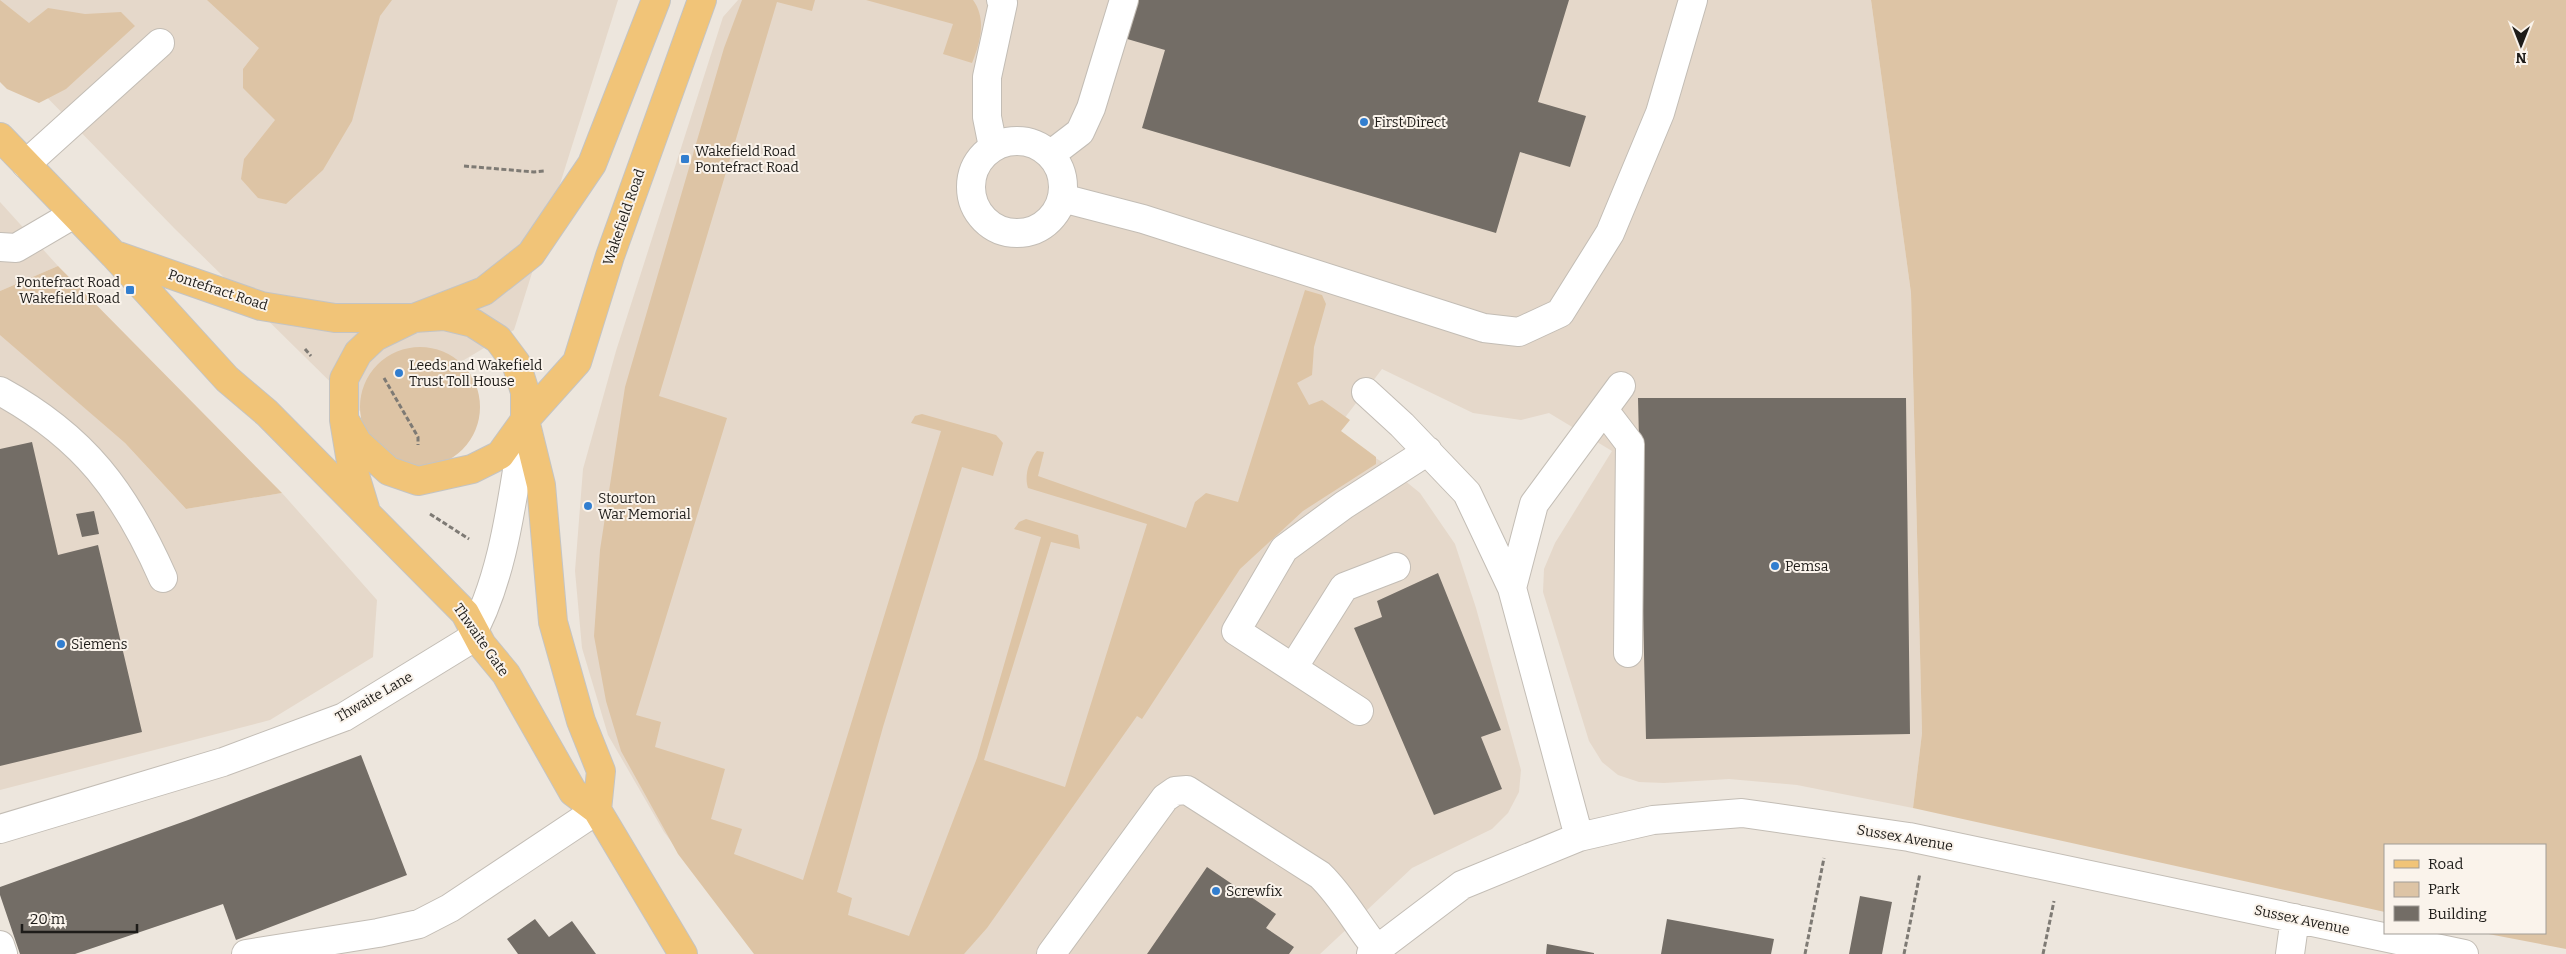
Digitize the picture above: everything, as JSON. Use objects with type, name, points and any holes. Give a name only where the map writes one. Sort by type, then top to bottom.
[{"type":"main road","points":[[389,471],[358,443],[344,420],[344,379],[358,353],[375,337],[414,318],[484,291],[531,254],[592,164],[656,0]]},
{"type":"main road","name":"Wakefield Road","points":[[525,420],[577,362],[610,256],[702,0]]},
{"type":"main road","name":"Pontefract Road","points":[[0,137],[114,255],[227,379],[268,412],[366,511]]},
{"type":"main road","name":"Pontefract Road","points":[[114,255],[261,306],[335,318],[414,318]]},
{"type":"main road","points":[[414,318],[444,316],[473,323],[498,339],[516,363],[525,392],[525,420],[541,484],[553,622],[581,721],[601,771],[597,810]]},
{"type":"main road","name":"Thwaite Gate","points":[[344,420],[351,462],[366,511],[465,613],[482,645],[506,674],[573,792],[597,810],[683,954]]},
{"type":"main road","points":[[302,448],[389,471],[418,481],[472,469],[500,455],[525,420]]},
{"type":"street","points":[[993,147],[987,117],[987,77],[1003,3],[1001,0]]},
{"type":"street","points":[[1050,155],[1080,132],[1091,108],[1124,0]]},
{"type":"street","points":[[1062,198],[1143,219],[1484,328],[1520,332],[1560,313],[1610,233],[1660,113],[1693,0]]},
{"type":"street","points":[[26,164],[160,43]]},
{"type":"street","points":[[1023,141],[1038,145],[1050,155],[1059,168],[1063,182],[1062,198],[1048,222],[1037,229],[1015,233],[1006,232],[990,224],[980,215],[975,206],[970,182],[974,168],[982,156],[993,147],[1008,142],[1023,141]]},
{"type":"street","points":[[5,249],[74,214]]},
{"type":"street","points":[[1512,588],[1534,504],[1621,386]]},
{"type":"street","points":[[0,391],[31,408],[56,426],[108,480],[146,538],[163,578]]},
{"type":"street","points":[[1366,392],[1428,451],[1467,493],[1512,588],[1579,837]]},
{"type":"street","points":[[1604,410],[1630,444],[1628,654]]},
{"type":"street","name":"Thwaite Lane","points":[[0,829],[223,762],[344,716],[468,641],[494,578],[510,514],[525,420]]},
{"type":"street","points":[[1359,711],[1236,631],[1284,549],[1344,505],[1428,451]]},
{"type":"street","points":[[1292,668],[1344,587],[1396,567]]},
{"type":"street","points":[[1050,954],[1165,798],[1175,791],[1187,790],[1320,875],[1339,893],[1374,952]]},
{"type":"street","points":[[246,954],[378,933],[419,924],[450,908],[597,810]]},
{"type":"street","name":"Sussex Avenue","points":[[1374,952],[1462,886],[1579,837],[1654,820],[1742,813],[1927,841],[2464,954]]},
{"type":"street","points":[[2290,954],[2295,918]]},
{"type":"street","points":[[0,945],[3,954]]},
{"type":"path","points":[[464,166],[534,172],[592,164]]},
{"type":"path","points":[[384,378],[418,437],[418,454]]},
{"type":"path","points":[[427,511],[473,541]]},
{"type":"path","points":[[1805,954],[1831,826]]},
{"type":"path","points":[[1904,954],[1927,841]]},
{"type":"path","points":[[2043,954],[2060,869]]},
{"type":"shaded area","points":[[0,0],[618,0],[514,330],[367,418],[174,228],[0,49]]},
{"type":"shaded area","points":[[738,0],[1871,0],[1911,293],[1922,733],[1913,808],[1797,785],[1729,779],[1664,783],[1639,782],[1618,775],[1602,762],[1589,741],[1543,592],[1544,569],[1555,543],[1612,451],[1549,413],[1521,420],[1473,413],[1382,369],[1334,432],[1382,462],[1420,493],[1455,544],[1476,608],[1521,770],[1519,792],[1508,813],[1492,829],[1412,868],[1320,954],[757,954],[664,832],[608,735],[582,648],[575,571],[583,469],[616,351],[723,17]]},
{"type":"shaded area","points":[[0,202],[58,266],[0,291]]},
{"type":"shaded area","points":[[0,334],[125,443],[186,509],[282,493],[377,600],[373,657],[270,720],[0,790]]},
{"type":"green space","points":[[0,0],[29,23],[48,8],[85,14],[121,12],[135,26],[66,89],[39,103],[7,89],[0,82]]},
{"type":"green space","points":[[207,0],[392,0],[380,16],[352,121],[323,170],[286,204],[258,198],[241,179],[244,159],[275,120],[243,88],[243,69],[259,48]]},
{"type":"green space","points":[[742,0],[815,0],[812,11],[777,2],[659,396],[727,418],[636,715],[661,722],[655,747],[725,769],[711,819],[742,829],[734,854],[803,880],[941,431],[911,423],[915,416],[922,414],[996,435],[1003,443],[993,476],[962,467],[883,727],[837,892],[852,898],[848,915],[909,936],[977,758],[1041,537],[1014,529],[1019,522],[1026,519],[1078,535],[1080,549],[1051,542],[984,760],[1065,787],[1147,524],[1028,488],[1028,468],[1037,451],[1044,452],[1038,476],[1186,528],[1195,502],[1206,493],[1238,502],[1305,290],[1322,295],[1326,304],[1314,347],[1312,375],[1297,383],[1309,405],[1322,400],[1350,420],[1341,431],[1376,457],[1376,464],[1303,511],[1240,569],[1142,719],[1137,716],[987,928],[964,954],[754,954],[678,854],[621,751],[606,701],[594,636],[600,550],[625,387],[724,48]]},
{"type":"green space","points":[[866,0],[973,0],[980,15],[981,31],[972,63],[943,54],[953,24]]},
{"type":"green space","points":[[1871,0],[2566,0],[2566,949],[2488,934],[2546,934],[2546,844],[2384,844],[2384,912],[1913,808],[1922,733],[1911,293]]},
{"type":"green space","points":[[58,266],[282,493],[186,509],[125,443],[0,335],[0,291]]},
{"type":"green space","points":[[420,347],[432,348],[443,352],[453,357],[462,365],[470,374],[475,384],[479,395],[479,419],[475,430],[470,440],[462,449],[453,457],[443,462],[432,466],[420,467],[408,466],[397,462],[387,457],[378,449],[370,440],[365,430],[361,419],[360,407],[361,395],[365,384],[370,374],[378,365],[387,357],[397,352],[408,348]]},
{"type":"building","name":"First Direct","points":[[1128,0],[1569,0],[1538,102],[1586,116],[1570,167],[1520,152],[1496,233],[1142,128],[1165,50],[1117,36]]},
{"type":"building","name":"Pemsa","points":[[1638,398],[1906,398],[1910,734],[1646,739]]},
{"type":"building","name":"Siemens","points":[[32,442],[58,555],[98,545],[142,732],[0,766],[0,449]]},
{"type":"building","points":[[94,511],[99,534],[82,537],[76,514]]},
{"type":"building","points":[[1438,573],[1501,730],[1481,737],[1502,789],[1434,815],[1354,628],[1382,617],[1377,601]]},
{"type":"building","points":[[361,755],[407,875],[236,940],[223,904],[75,954],[20,954],[0,895],[0,887],[191,819]]},
{"type":"building","name":"Screwfix","points":[[1207,867],[1276,914],[1266,928],[1294,947],[1289,954],[1147,954]]},
{"type":"building","points":[[1860,896],[1892,902],[1882,954],[1849,954]]},
{"type":"building","points":[[535,919],[549,937],[572,921],[596,954],[518,954],[507,939]]},
{"type":"building","points":[[1667,919],[1774,939],[1771,954],[1661,954]]},
{"type":"building","points":[[1547,944],[1594,953],[1594,954],[1546,954]]},
{"type":"place","name":"First Direct","points":[[1364,122]]},
{"type":"place","name":"Wakefield Road Pontefract Road","points":[[685,159]]},
{"type":"place","name":"Pontefract Road Wakefield Road","points":[[130,290]]},
{"type":"place","name":"Leeds and Wakefield Trust Toll House","points":[[399,373]]},
{"type":"place","name":"Stourton War Memorial","points":[[588,506]]},
{"type":"place","name":"Pemsa","points":[[1775,566]]},
{"type":"place","name":"Siemens","points":[[61,644]]},
{"type":"place","name":"Screwfix","points":[[1216,891]]}]
